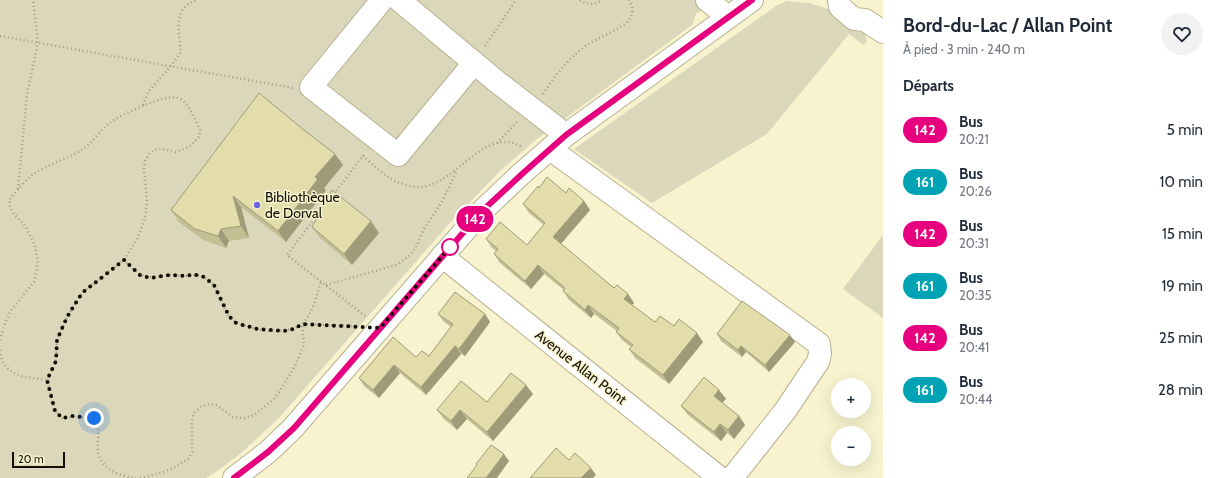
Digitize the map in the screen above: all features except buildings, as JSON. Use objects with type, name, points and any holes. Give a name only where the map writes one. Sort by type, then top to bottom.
[{"type":"street","points":[[382,0],[311,86],[398,155],[474,63]]},
{"type":"street","points":[[399,0],[532,109],[558,142],[819,344],[820,354],[818,362],[785,411],[732,478]]},
{"type":"street","points":[[707,0],[728,17]]},
{"type":"street","points":[[234,478],[268,452],[294,428],[481,212],[558,142],[752,0]]},
{"type":"street","points":[[839,0],[840,7],[854,19],[865,20],[883,32]]},
{"type":"street","points":[[852,0],[862,9],[865,20]]},
{"type":"street","name":"Avenue Allan Point","points":[[442,256],[720,478]]},
{"type":"path","points":[[18,190],[27,94],[38,43],[33,0]]},
{"type":"path","points":[[143,105],[148,92],[181,52],[178,23],[181,10],[188,3],[196,0]]},
{"type":"path","points":[[474,63],[516,0]]},
{"type":"path","points":[[580,0],[585,4],[592,4],[602,0]]},
{"type":"path","points":[[497,144],[522,116],[532,109],[558,72],[570,60],[587,45],[622,26],[630,19],[633,13],[632,5],[629,0]]},
{"type":"path","points":[[0,36],[294,88],[311,86]]},
{"type":"path","points":[[0,340],[10,312],[34,282],[38,263],[35,246],[26,227],[14,214],[10,207],[9,200],[35,172],[85,148],[110,122],[143,105],[169,98],[177,97],[186,103],[200,130],[199,137],[189,147],[176,152],[162,149],[154,150],[148,154],[144,169],[148,200],[145,219],[137,239],[124,260],[82,293],[78,299],[67,317],[57,340],[56,361],[47,380],[55,411],[62,418],[73,416],[94,418],[97,422],[99,431],[98,452],[103,462],[115,473],[128,478],[136,478]]},
{"type":"path","points":[[363,156],[395,182],[418,187],[437,183],[482,149],[497,144],[516,144],[524,148],[558,142]]},
{"type":"path","points":[[330,199],[366,152]]},
{"type":"path","points":[[326,285],[396,265],[407,259],[416,249],[428,221],[437,210],[445,196],[457,169]]},
{"type":"path","points":[[325,205],[287,255],[380,328]]},
{"type":"path","points":[[124,260],[140,275],[150,278],[170,275],[187,276],[193,274],[204,277],[214,285],[229,316],[236,323],[257,329],[284,331],[294,329],[302,324],[312,312],[321,282]]},
{"type":"path","points":[[302,324],[380,328]]},
{"type":"path","points":[[140,478],[174,468],[188,459],[192,452],[192,421],[194,413],[201,407],[210,404],[216,405],[233,417],[244,418],[254,415],[273,400],[295,366],[304,345],[302,324]]},
{"type":"path","points":[[0,350],[1,358],[7,368],[14,374],[47,380]]},
{"type":"shaded area","points":[[0,0],[715,0],[696,14],[692,25],[537,139],[501,170],[448,225],[278,419],[240,454],[216,472],[206,478],[0,478]]},
{"type":"shaded area","points":[[787,1],[809,3],[835,11],[863,29],[867,42],[863,45],[849,34],[767,134],[652,203],[574,149],[776,6]]},
{"type":"shaded area","points":[[883,235],[883,318],[843,289]]},
{"type":"bus line","name":"142","points":[[234,478],[268,452],[294,428],[481,212],[550,148],[752,0]]},
{"type":"place","name":"Bibliothèque de Dorval","points":[[257,205]]},
{"type":"route","points":[[94,418],[73,416],[62,418],[55,411],[47,380],[56,361],[57,340],[67,317],[82,293],[124,260],[140,275],[150,278],[170,275],[187,276],[193,274],[204,277],[214,285],[229,316],[236,323],[257,329],[284,331],[294,329],[302,324],[380,328],[452,245],[450,247]]}]
